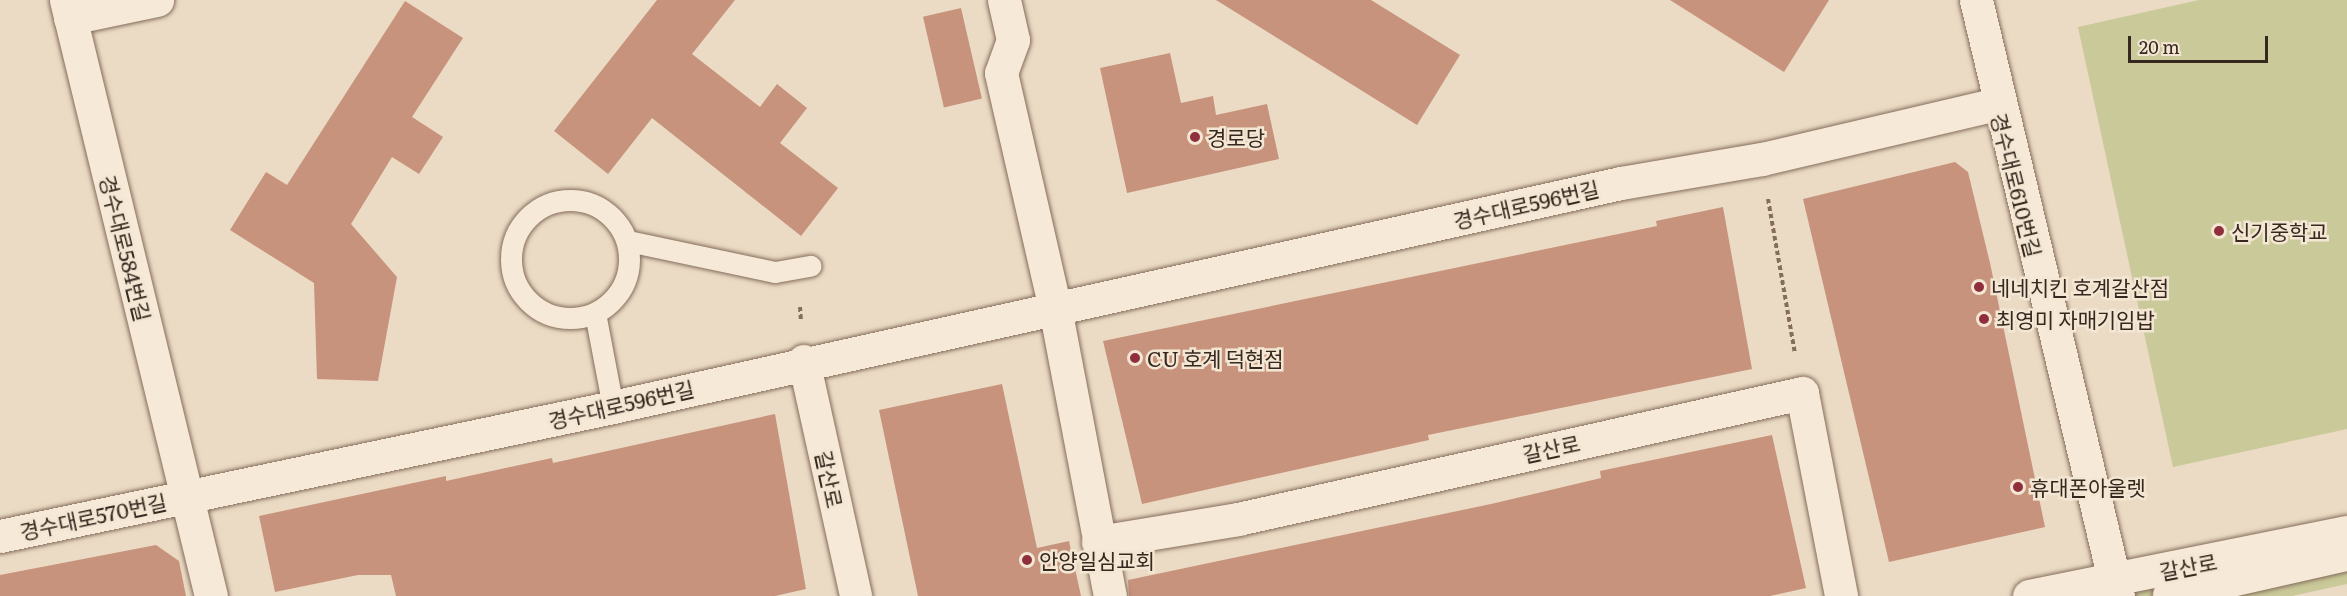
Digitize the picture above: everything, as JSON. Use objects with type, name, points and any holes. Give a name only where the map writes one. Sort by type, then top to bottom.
[{"type":"street","points":[[68,9],[157,0]]},
{"type":"street","points":[[1004,0],[1013,40],[1001,74],[1055,308],[1098,543],[1110,596]]},
{"type":"street","name":"경수대로610번길","points":[[1976,0],[1997,104],[2116,587]]},
{"type":"street","name":"경수대로584번길","points":[[68,9],[211,596]]},
{"type":"street","name":"경수대로596번길","points":[[187,496],[613,407],[804,362],[1621,183],[1762,159],[1997,104]]},
{"type":"street","name":"갈산로","points":[[804,362],[856,596]]},
{"type":"street","points":[[1802,393],[1841,596]]},
{"type":"street","name":"갈산로","points":[[1098,543],[1238,519],[1802,393]]},
{"type":"street","name":"경수대로570번길","points":[[0,536],[187,496]]},
{"type":"street","name":"갈산로","points":[[2029,596],[2116,587],[2347,532]]},
{"type":"street","points":[[2169,595],[2347,555]]},
{"type":"lane","points":[[560,200],[588,202],[612,216],[628,241],[629,269],[618,296],[595,313],[567,319],[540,311],[526,297],[510,263],[516,235],[533,212],[560,200]]},
{"type":"lane","points":[[628,241],[775,272],[810,266]]},
{"type":"lane","points":[[595,313],[613,407]]},
{"type":"path","points":[[1762,159],[1802,393]]},
{"type":"green space","name":"신기중학교","points":[[2199,0],[2347,0],[2347,429],[2173,467],[2078,27]]},
{"type":"green space","points":[[2347,538],[2347,584],[2292,596],[2083,596]]},
{"type":"building","points":[[657,0],[735,0],[692,54],[760,107],[777,84],[807,108],[780,143],[838,188],[801,236],[652,118],[608,174],[554,131]]},
{"type":"building","points":[[1216,0],[1371,0],[1460,55],[1417,125]]},
{"type":"building","points":[[1670,0],[1829,0],[1784,72]]},
{"type":"building","points":[[405,1],[463,38],[412,117],[443,137],[419,174],[392,157],[351,224],[397,277],[378,381],[317,379],[314,283],[230,230],[266,172],[287,185]]},
{"type":"building","points":[[961,8],[982,99],[944,107],[923,17]]},
{"type":"building","name":"경로당","points":[[1170,53],[1181,103],[1213,96],[1216,115],[1267,104],[1279,159],[1127,193],[1100,68]]},
{"type":"building","points":[[1955,162],[1968,172],[1990,263],[2045,527],[1889,562],[1803,199]]},
{"type":"building","points":[[1723,207],[1752,369],[1428,435],[1429,440],[1142,504],[1103,341],[1657,226],[1656,221]]},
{"type":"building","points":[[1002,384],[1037,548],[1069,541],[1081,596],[918,596],[879,410]]},
{"type":"building","points":[[775,414],[806,589],[775,596],[396,596],[391,575],[358,575],[275,592],[259,516],[446,476],[446,481],[552,458],[553,463]]},
{"type":"building","points":[[1772,435],[1806,588],[1770,596],[1129,596],[1128,580],[1491,504],[1601,478],[1600,471]]},
{"type":"building","points":[[156,545],[179,561],[186,596],[0,596],[0,575]]},
{"type":"place","name":"경로당","points":[[1195,137]]},
{"type":"place","name":"신기중학교","points":[[2219,231]]},
{"type":"place","name":"네네치킨 호계갈산점","points":[[1979,287]]},
{"type":"place","name":"최영미 자매기임밥","points":[[1984,319]]},
{"type":"place","name":"CU 호계 덕현점","points":[[1135,358]]},
{"type":"place","name":"휴대폰아울렛","points":[[2018,487]]},
{"type":"place","name":"안양일심교회","points":[[1027,560]]}]
